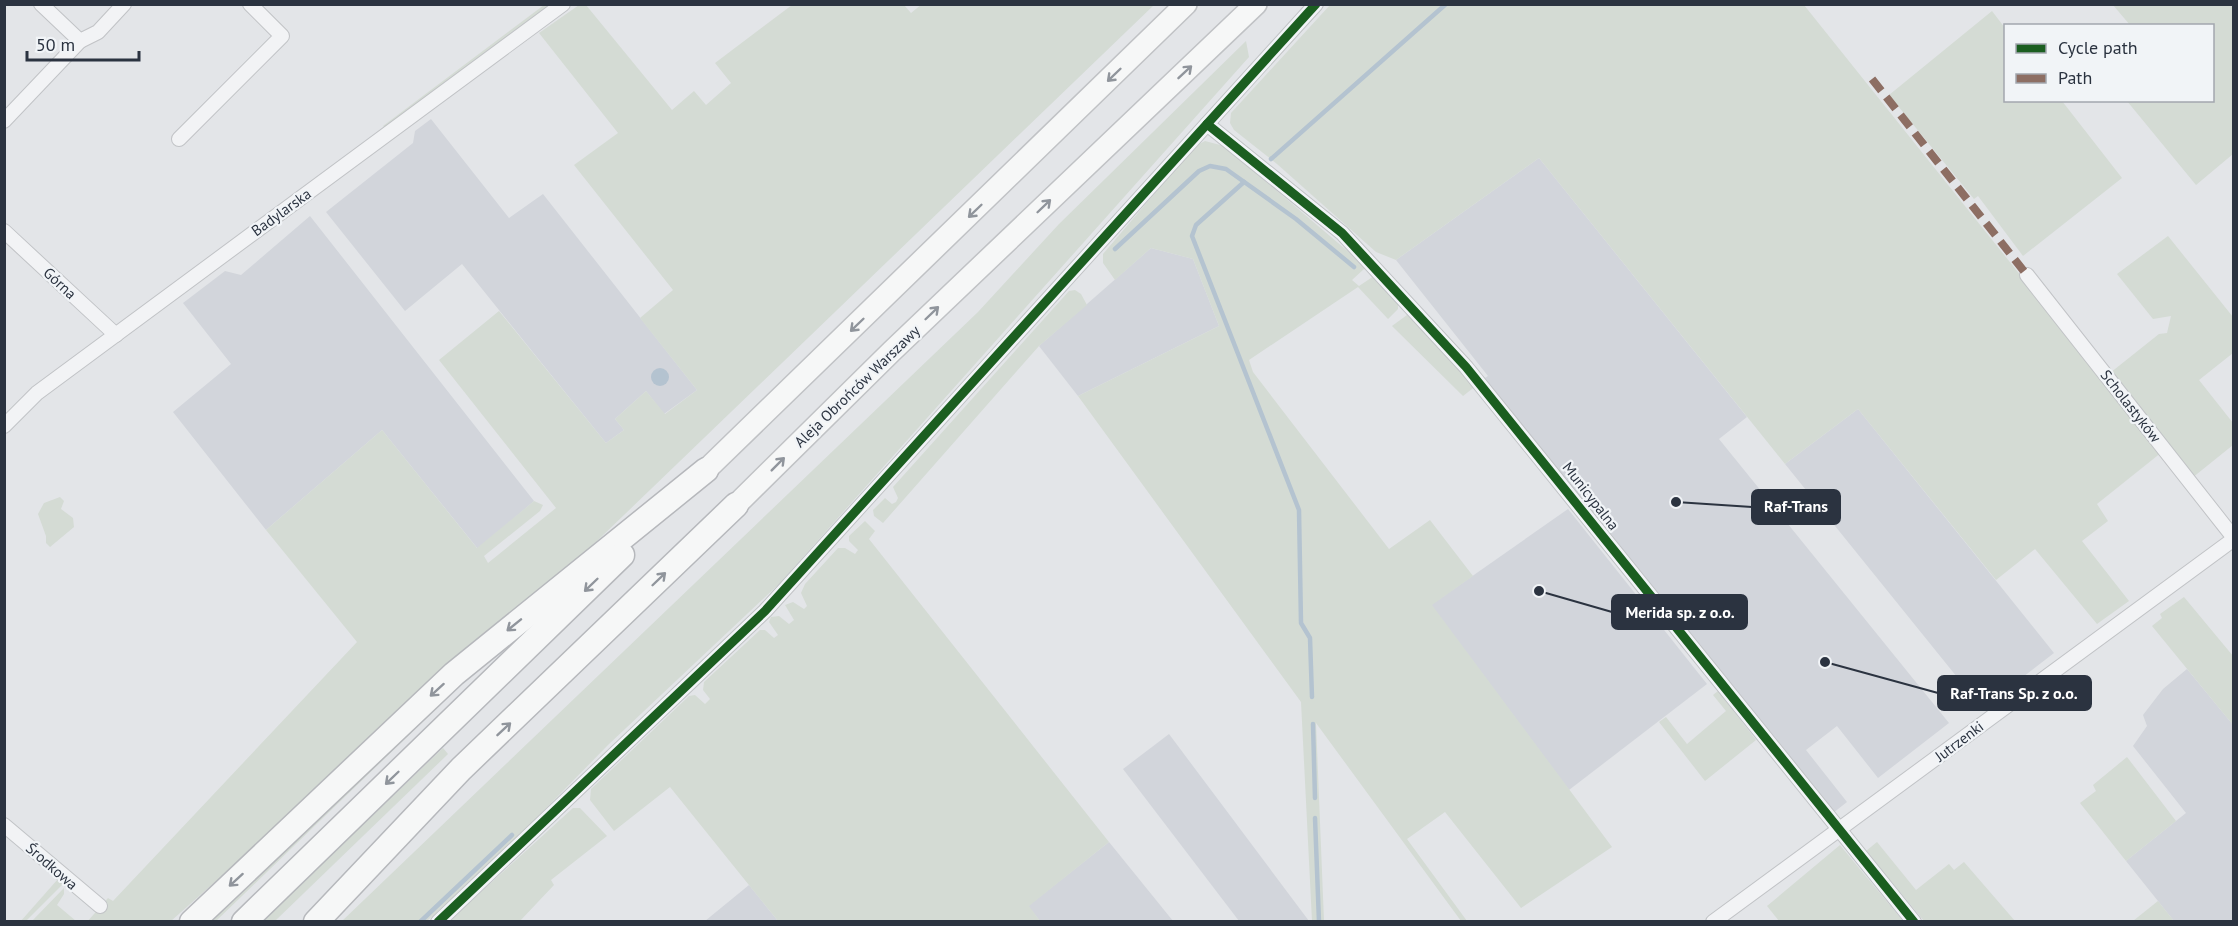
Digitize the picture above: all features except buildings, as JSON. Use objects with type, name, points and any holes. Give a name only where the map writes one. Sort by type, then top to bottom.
[{"type":"highway","points":[[244,921],[706,470]]},
{"type":"highway","points":[[192,921],[454,674],[706,470]]},
{"type":"highway","name":"Aleja Obrońców Warszawy","points":[[457,774],[736,505]]},
{"type":"highway","points":[[296,921],[457,774]]},
{"type":"highway","points":[[316,921],[457,774]]},
{"type":"main road","points":[[706,470],[1186,4]]},
{"type":"main road","name":"Aleja Obrońców Warszawy","points":[[736,505],[900,343],[1256,4]]},
{"type":"street","points":[[41,4],[80,41]]},
{"type":"street","points":[[4,121],[80,41],[98,32],[124,4]]},
{"type":"street","points":[[179,139],[282,36],[250,4]]},
{"type":"street","name":"Badylarska","points":[[4,426],[37,393],[563,4]]},
{"type":"street","points":[[438,921],[765,611],[1316,4]]},
{"type":"street","name":"Municypalna","points":[[1208,124],[1342,233],[1466,367],[1914,921]]},
{"type":"street","name":"Górna","points":[[4,231],[116,335]]},
{"type":"street","name":"Scholastyków","points":[[2026,275],[2234,538]]},
{"type":"street","name":"Jutrzenki","points":[[1713,921],[2234,538]]},
{"type":"street","name":"Środkowa","points":[[4,825],[100,906]]},
{"type":"shaded area","points":[[922,4],[1154,5],[571,566],[171,921],[87,922],[108,898],[113,901],[357,642],[266,530],[382,430],[477,548],[534,501],[543,505],[540,511],[484,556],[488,563],[556,508],[439,360],[499,311],[606,443],[624,430],[615,419],[646,391],[665,414],[697,390],[640,318],[673,290],[574,165],[618,133],[539,33],[579,5],[586,5],[672,110],[694,91],[706,105],[731,83],[715,63],[792,5],[904,5],[911,13]]},
{"type":"shaded area","points":[[544,5],[555,5],[407,111],[386,129],[383,126]]},
{"type":"shaded area","points":[[1330,5],[1804,5],[2162,452],[2097,504],[2108,521],[2082,541],[2129,601],[2097,624],[2035,549],[1996,580],[1858,409],[1785,464],[1539,158],[1396,260],[1376,252],[1277,164],[1234,130],[1230,123],[1231,113]]},
{"type":"shaded area","points":[[2113,5],[2233,5],[2233,154],[2196,185],[2128,102],[2214,102],[2214,24],[2129,24]]},
{"type":"shaded area","points":[[1992,11],[2004,27],[2004,102],[2063,102],[2122,178],[2023,256],[1978,196],[1974,199],[1889,95]]},
{"type":"shaded area","points":[[1246,41],[1249,57],[779,584],[608,745],[517,838],[427,921],[342,921],[978,312],[1059,224]]},
{"type":"shaded area","points":[[431,119],[509,218],[543,194],[697,390],[664,414],[646,391],[615,419],[624,430],[606,443],[462,264],[405,311],[326,212],[413,143],[415,131]]},
{"type":"shaded area","points":[[1205,141],[1224,146],[1364,265],[1364,269],[1352,280],[1359,286],[1374,276],[1398,303],[1398,309],[1388,319],[1358,287],[1249,360],[1253,372],[1389,549],[1430,520],[1473,576],[1432,605],[1612,847],[1521,908],[1445,812],[1407,839],[1467,921],[1461,921],[1316,723],[1324,921],[1312,921],[1301,702],[1078,396],[1219,326],[1193,259],[1151,248],[1115,280],[1103,263],[1103,254],[1195,146]]},
{"type":"shaded area","points":[[1539,158],[1747,417],[1719,439],[1949,723],[1878,778],[1837,726],[1806,750],[1847,802],[1833,813],[1483,379],[1488,376],[1396,260]]},
{"type":"shaded area","points":[[310,216],[534,501],[478,549],[382,430],[266,530],[173,412],[231,364],[183,303],[225,271],[241,275]]},
{"type":"shaded area","points":[[2168,236],[2233,317],[2233,353],[2199,380],[2233,423],[2233,445],[2192,478],[2110,373],[2159,334],[2167,333],[2171,316],[2153,319],[2117,274]]},
{"type":"shaded area","points":[[1151,248],[1193,259],[1219,326],[1078,396],[1039,346]]},
{"type":"shaded area","points":[[1075,290],[1081,294],[1087,305],[1039,346],[883,523],[874,516],[873,510],[885,498],[892,504],[896,502],[898,498],[893,487],[1069,291]]},
{"type":"shaded area","points":[[1407,315],[1477,385],[1463,396],[1392,326]]},
{"type":"shaded area","points":[[1858,409],[2054,653],[2002,693],[1992,688],[1981,696],[1982,708],[1785,464]]},
{"type":"shaded area","points":[[60,497],[64,501],[61,509],[73,518],[74,527],[50,547],[46,543],[46,536],[38,514],[44,503]]},
{"type":"shaded area","points":[[1568,509],[1707,684],[1569,790],[1431,605]]},
{"type":"shaded area","points":[[865,521],[875,531],[869,539],[1109,842],[1029,906],[1040,921],[778,921],[670,787],[614,831],[590,800],[591,789],[689,696],[695,695],[705,704],[710,699],[703,690],[704,682],[760,630],[765,630],[774,638],[778,635],[769,622],[771,617],[779,616],[789,624],[794,620],[785,605],[793,602],[804,609],[807,606],[801,593],[805,584],[838,548],[845,548],[855,554],[858,550],[849,541],[849,536]]},
{"type":"shaded area","points":[[2184,597],[2233,656],[2233,725],[2152,626],[2162,618],[2160,614]]},
{"type":"shaded area","points":[[490,657],[216,921],[205,922],[461,675]]},
{"type":"shaded area","points":[[2187,669],[2233,725],[2233,921],[2174,921],[2126,861],[2186,813],[2133,746],[2147,726],[2143,715],[2163,689]]},
{"type":"shaded area","points":[[1718,691],[1756,740],[1705,781],[1659,722],[1666,717],[1687,744],[1726,711],[1713,695]]},
{"type":"shaded area","points":[[1169,734],[1309,921],[1239,921],[1123,769]]},
{"type":"shaded area","points":[[443,748],[448,754],[275,921],[262,921]]},
{"type":"shaded area","points":[[2127,757],[2176,821],[2126,861],[2080,803],[2096,791],[2093,785]]},
{"type":"shaded area","points":[[573,808],[580,808],[607,836],[551,880],[554,885],[520,921],[448,922]]},
{"type":"shaded area","points":[[1109,842],[1173,921],[1040,921],[1028,906]]},
{"type":"shaded area","points":[[1877,842],[1916,890],[1949,864],[1954,870],[1964,862],[2015,921],[1924,921],[1866,851]]},
{"type":"shaded area","points":[[1840,845],[1903,921],[1779,921],[1767,906]]},
{"type":"shaded area","points":[[58,879],[63,884],[26,921],[20,922]]},
{"type":"shaded area","points":[[749,885],[778,921],[705,921]]},
{"type":"shaded area","points":[[64,888],[64,894],[57,905],[76,921],[32,921]]},
{"type":"shaded area","points":[[2158,901],[2174,921],[2133,921]]},
{"type":"water","points":[[660,368],[668,373],[669,377],[664,385],[660,386],[652,381],[651,377],[656,369]]},
{"type":"waterway","points":[[1271,159],[1446,4]]},
{"type":"waterway","points":[[1115,249],[1199,171],[1210,166],[1226,169],[1296,219],[1354,267]]},
{"type":"waterway","points":[[1244,182],[1196,225],[1192,236],[1299,510],[1301,623],[1310,638],[1312,697]]},
{"type":"waterway","points":[[1313,724],[1315,798]]},
{"type":"waterway","points":[[1315,818],[1319,922]]},
{"type":"waterway","points":[[420,922],[512,835]]},
{"type":"marked path","points":[[1872,79],[2027,275]]},
{"type":"cycle path","points":[[438,922],[765,611],[1316,4]]},
{"type":"cycle path","points":[[1207,124],[1342,233],[1466,367],[1914,922]]},
{"type":"place","name":"Raf-Trans","points":[[1676,502]]},
{"type":"place","name":"Merida sp. z o.o.","points":[[1539,591]]},
{"type":"place","name":"Raf-Trans Sp. z o.o.","points":[[1825,662]]}]
